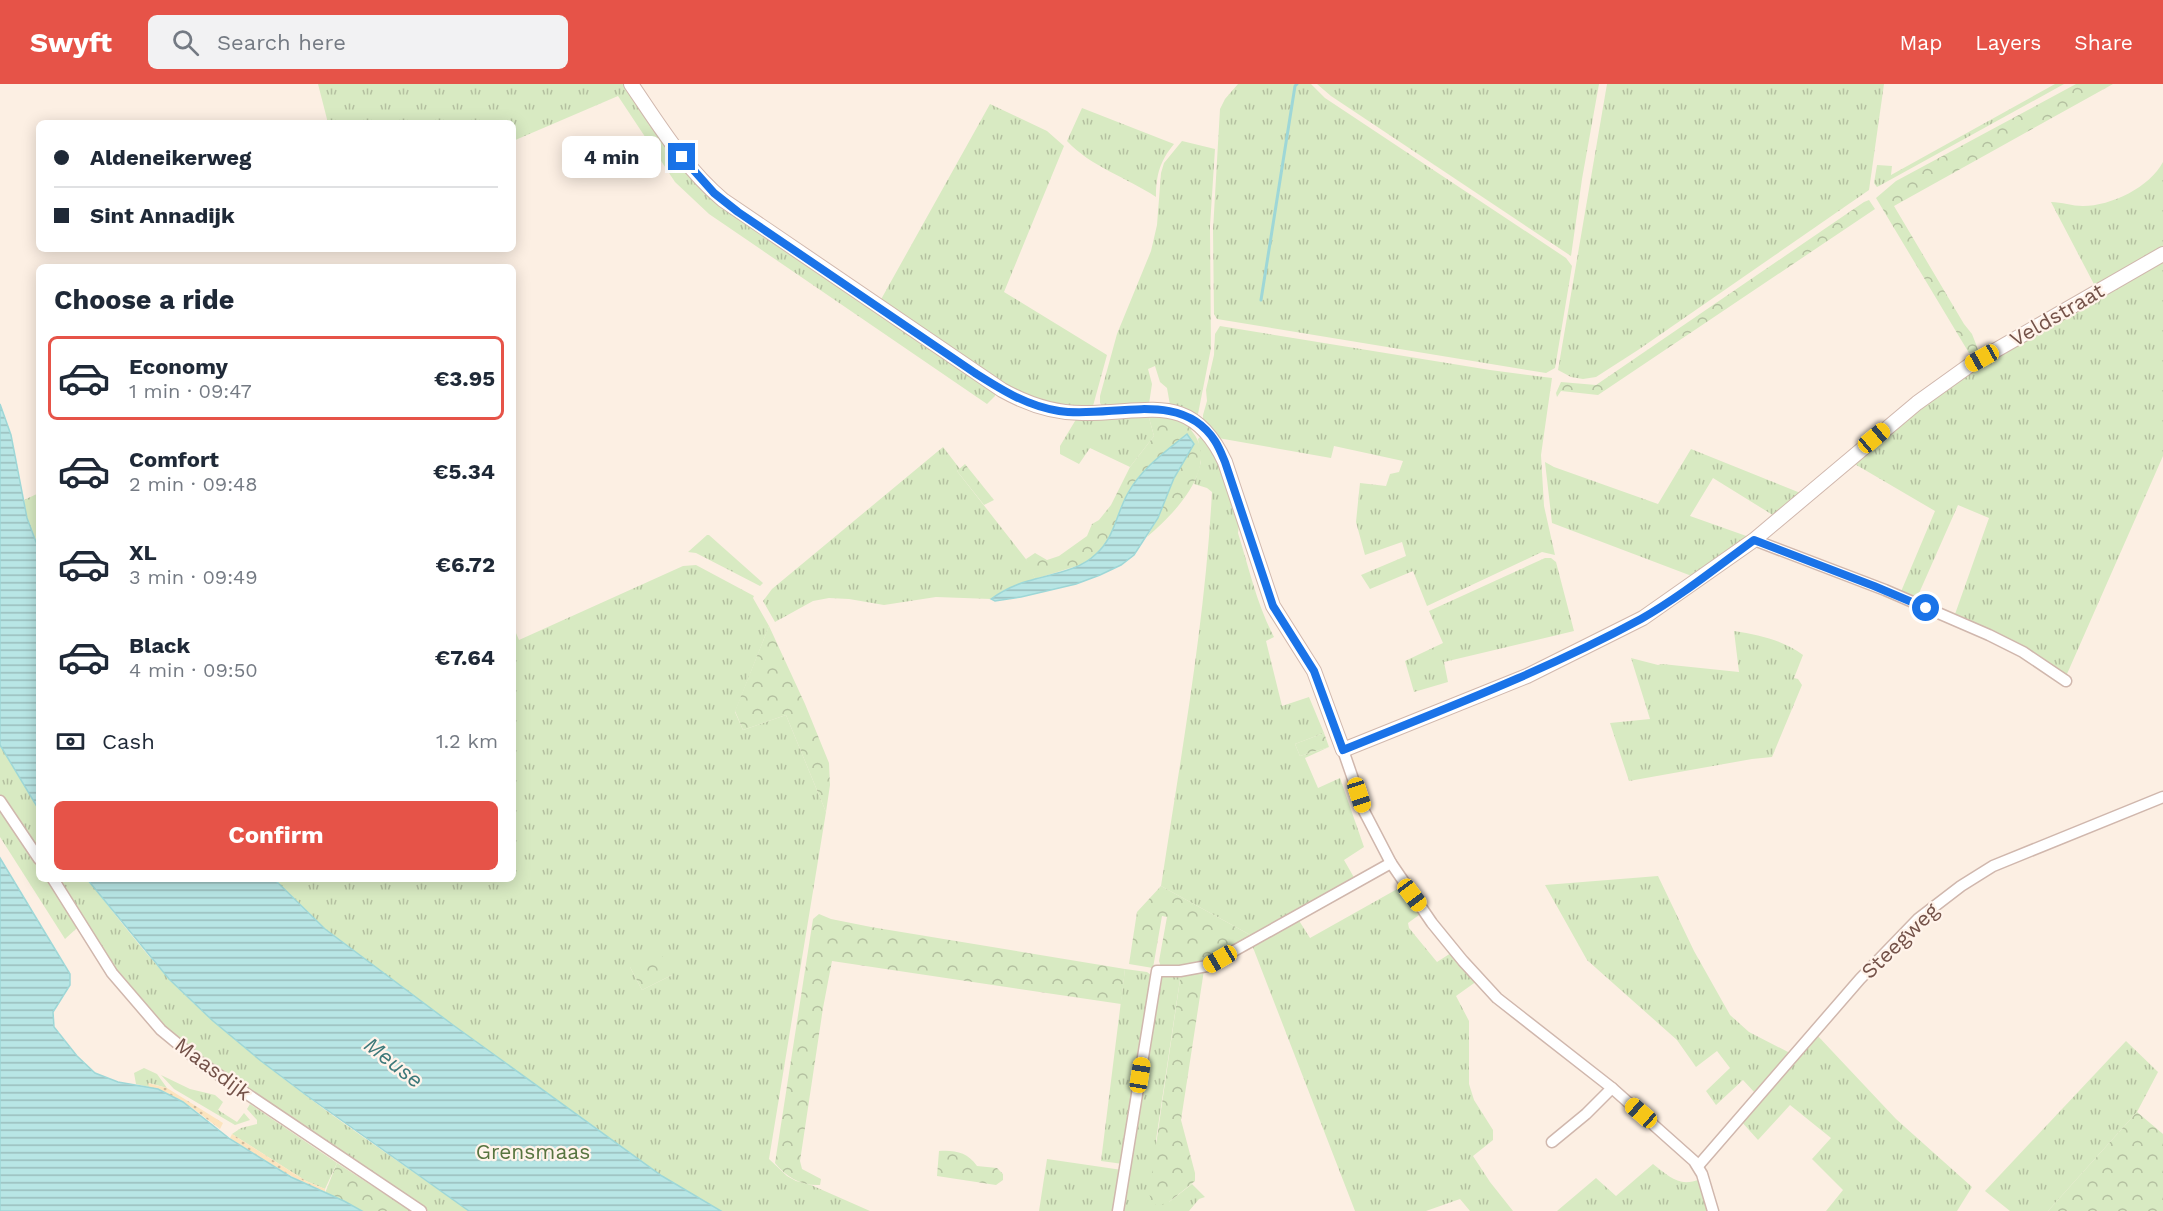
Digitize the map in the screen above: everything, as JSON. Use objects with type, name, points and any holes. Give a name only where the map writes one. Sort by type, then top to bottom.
[{"type":"street","points":[[631,84],[682,157],[700,178],[738,212],[1009,394],[1050,409],[1071,412],[1167,410],[1197,422],[1216,442],[1232,479],[1273,606],[1314,671],[1364,811],[1391,863],[1432,923],[1497,998],[1612,1088],[1698,1166],[1713,1211]]},
{"type":"street","name":"Veldstraat","points":[[1343,750],[1527,676],[1643,618],[1754,540],[1893,423],[1960,371],[2163,255]]},
{"type":"street","points":[[1754,540],[1885,590],[1989,635],[2023,652],[2066,681]]},
{"type":"street","name":"Steegweg","points":[[1698,1166],[1860,979],[1918,919],[1961,886],[1993,866],[2163,797]]},
{"type":"street","points":[[0,801],[36,855]]},
{"type":"street","points":[[1118,1211],[1157,971],[1180,971],[1208,966],[1391,863]]},
{"type":"street","name":"Maasdijk","points":[[55,882],[112,973],[161,1030],[210,1070],[421,1211]]},
{"type":"street","points":[[1552,1142],[1586,1114],[1612,1088]]},
{"type":"green space","points":[[318,84],[625,84],[687,173],[710,197],[995,392],[995,396],[987,404],[709,214],[675,182],[618,96],[516,140],[516,120],[327,120]]},
{"type":"green space","points":[[1238,84],[1311,84],[1325,98],[1566,258],[1572,266],[1555,368],[1546,373],[1217,319],[1214,314],[1213,230],[1220,109]]},
{"type":"green space","points":[[1317,84],[1599,84],[1571,256],[1331,96]]},
{"type":"green space","points":[[1607,84],[1884,84],[1869,190],[1638,350],[1596,377],[1583,379],[1571,377],[1558,370]]},
{"type":"green space","points":[[2055,84],[2064,84],[1879,186],[1877,187],[1874,183],[1877,165],[1892,166],[1891,175]]},
{"type":"green space","points":[[2076,84],[2113,84],[1894,206],[1972,334],[1979,352],[1969,353],[1876,198],[1896,181]]},
{"type":"green space","points":[[990,104],[1047,131],[1064,146],[1004,292],[1107,355],[1093,406],[1070,408],[1017,394],[879,303]]},
{"type":"green space","points":[[1082,108],[1174,144],[1165,156],[1160,169],[1156,197],[1098,165],[1067,141]]},
{"type":"green space","points":[[1182,141],[1215,149],[1210,226],[1211,348],[1198,414],[1170,405],[1167,388],[1160,382],[1155,366],[1148,369],[1152,384],[1149,404],[1104,408],[1100,403],[1100,396],[1117,334],[1151,251],[1157,225],[1161,173],[1164,163]]},
{"type":"green space","points":[[2163,162],[2163,251],[2096,288],[2051,202],[2083,206],[2117,199],[2149,179]]},
{"type":"green space","points":[[1869,200],[1875,209],[1598,395],[1561,391],[1557,397],[1556,393],[1561,382],[1596,385]]},
{"type":"green space","points":[[2163,260],[2163,456],[2067,674],[2064,676],[1954,617],[1989,518],[1958,505],[1916,600],[1900,594],[1935,511],[1853,463],[1947,386]]},
{"type":"green space","points":[[1220,326],[1552,378],[1541,455],[1544,506],[1555,555],[1542,552],[1427,606],[1413,571],[1370,589],[1361,575],[1406,556],[1402,542],[1365,555],[1356,522],[1360,483],[1386,486],[1390,474],[1399,472],[1403,461],[1334,446],[1331,458],[1218,438],[1203,420],[1203,415],[1214,355],[1215,334]]},
{"type":"green space","points":[[1148,414],[1154,436],[1130,467],[1090,448],[1079,464],[1060,454],[1060,446],[1078,416]]},
{"type":"green space","points":[[1148,414],[1170,416],[1193,426],[1191,430],[1199,444],[1201,459],[1198,474],[1181,503],[1147,537],[1158,518],[1174,478],[1194,444],[1127,495],[1110,538],[1096,555],[1083,564],[1035,579],[1026,559],[1035,553],[1047,560],[1059,556],[1087,536],[1092,524],[1099,520],[1111,505],[1130,467],[1154,436]]},
{"type":"green space","points":[[1202,435],[1216,454],[1239,525],[1238,533],[1254,586],[1274,637],[1266,641],[1282,706],[1309,697],[1324,733],[1295,744],[1300,756],[1329,747],[1305,758],[1318,788],[1340,778],[1364,847],[1344,860],[1356,881],[1254,937],[1161,886],[1191,689],[1209,541],[1212,492],[1194,484],[1201,462],[1198,439]]},
{"type":"green space","points":[[943,447],[960,469],[957,471],[1029,563],[1035,579],[1004,590],[991,599],[936,597],[884,605],[829,598],[813,601],[775,622],[763,601],[772,589]]},
{"type":"green space","points":[[1691,449],[1803,494],[1776,517],[1713,478],[1690,516],[1752,538],[1697,578],[1552,523],[1545,462],[1658,504]]},
{"type":"green space","points":[[965,464],[994,500],[984,505],[957,471]]},
{"type":"green space","points":[[36,494],[36,542],[27,518],[24,500]]},
{"type":"green space","points":[[707,535],[763,583],[760,586],[696,553],[688,552]]},
{"type":"green space","points":[[1545,558],[1551,558],[1556,562],[1574,631],[1444,662],[1448,682],[1414,692],[1405,661],[1443,643],[1429,611]]},
{"type":"green space","points":[[696,565],[754,596],[769,626],[735,712],[743,730],[786,715],[826,812],[769,1159],[787,1176],[796,1181],[811,1185],[870,1211],[721,1211],[662,1176],[453,1025],[325,929],[277,882],[516,882],[516,633],[519,640],[683,566]],"holes":[[[630,967],[672,975],[642,990]]]},
{"type":"green space","points":[[769,626],[829,763],[830,785],[826,812],[786,715],[743,730],[735,711]]},
{"type":"green space","points":[[1734,631],[1770,639],[1787,645],[1803,655],[1794,678],[1798,679],[1802,685],[1772,757],[1629,781],[1610,723],[1650,719],[1631,658],[1658,665],[1739,672]]},
{"type":"green space","points":[[1324,733],[1329,747],[1300,756],[1295,744]]},
{"type":"green space","points":[[0,745],[36,805],[36,882],[89,882],[160,969],[220,1027],[324,1109],[469,1211],[428,1211],[177,1040],[129,990],[90,932],[77,928],[65,939],[0,837]]},
{"type":"green space","points":[[1658,876],[1694,951],[1730,1015],[1749,1032],[1790,1053],[1755,1093],[1743,1080],[1716,1105],[1706,1091],[1730,1068],[1717,1051],[1696,1067],[1677,1040],[1587,960],[1545,885]]},
{"type":"green space","points":[[1161,886],[1254,937],[1193,965],[1161,967],[1159,961],[1167,917],[1162,916],[1153,968],[1129,964],[1137,912]]},
{"type":"green space","points":[[1399,888],[1419,915],[1408,923],[1409,928],[1437,962],[1451,953],[1477,981],[1456,996],[1469,1021],[1469,1084],[1474,1100],[1493,1130],[1493,1140],[1473,1156],[1513,1211],[1470,1211],[1460,1199],[1426,1211],[1355,1211],[1252,945],[1298,919],[1310,938]]},
{"type":"green space","points":[[819,914],[831,919],[871,927],[1125,969],[1121,1004],[832,961],[800,1161],[802,1169],[821,1179],[820,1185],[800,1182],[789,1176],[775,1163],[813,919]]},
{"type":"green space","points":[[661,954],[672,975],[642,990],[630,967]]},
{"type":"green space","points":[[1125,969],[1147,972],[1151,975],[1123,1164],[1101,1161]]},
{"type":"green space","points":[[1204,970],[1181,1120],[1195,1181],[1169,1202],[1157,1206],[1151,1200],[1149,1193],[1181,973]]},
{"type":"green space","points":[[1181,973],[1156,1140],[1169,1202],[1192,1184],[1205,1197],[1199,1199],[1189,1211],[1122,1211],[1160,976]]},
{"type":"green space","points":[[1816,1034],[1896,1119],[1972,1187],[1957,1211],[1826,1211],[1843,1190],[1812,1159],[1831,1138],[1790,1105],[1758,1140],[1740,1120]]},
{"type":"green space","points":[[2126,1041],[2158,1072],[2137,1112],[2048,1211],[2010,1211],[1985,1191]]},
{"type":"green space","points":[[144,1068],[157,1074],[167,1088],[149,1083],[149,1087],[136,1084],[134,1073]]},
{"type":"green space","points":[[161,1075],[190,1089],[215,1095],[223,1102],[218,1110],[237,1122],[244,1113],[250,1120],[235,1125],[174,1089]]},
{"type":"green space","points":[[250,1104],[337,1163],[325,1189],[306,1181],[232,1134],[241,1128],[257,1124],[257,1120],[247,1109]]},
{"type":"green space","points":[[2137,1112],[2163,1134],[2163,1211],[2048,1211]]},
{"type":"green space","points":[[939,1151],[960,1153],[977,1166],[997,1168],[1003,1174],[1003,1180],[996,1185],[937,1176]]},
{"type":"green space","points":[[1047,1159],[1122,1170],[1113,1211],[1039,1211]]},
{"type":"green space","points":[[337,1163],[411,1211],[362,1211],[325,1193]]},
{"type":"green space","points":[[1653,1164],[1680,1181],[1700,1179],[1710,1211],[1557,1211],[1596,1178],[1616,1196]]},
{"type":"sand","points":[[148,1083],[167,1088],[223,1123],[220,1129],[178,1099],[149,1087]]},
{"type":"sand","points":[[232,1134],[306,1181],[325,1189],[325,1193],[253,1153],[230,1138]]},
{"type":"water","points":[[0,404],[11,435],[27,518],[36,542],[36,805],[0,745]]},
{"type":"water","points":[[1187,434],[1194,444],[1174,478],[1158,518],[1134,555],[1121,565],[1076,584],[1021,597],[995,601],[991,599],[1018,584],[1073,568],[1089,560],[1107,540],[1124,501],[1140,476],[1154,461]]},
{"type":"water","points":[[0,858],[70,974],[70,985],[53,1012],[54,1027],[77,1056],[95,1073],[118,1082],[158,1089],[183,1102],[230,1139],[291,1177],[362,1211],[0,1211]]},
{"type":"water","name":"Grensmaas","points":[[89,882],[277,882],[325,929],[453,1025],[662,1176],[721,1211],[469,1211],[261,1061],[213,1021],[169,979]]},
{"type":"waterway","points":[[1261,300],[1297,84]]},
{"type":"route","points":[[682,157],[714,193],[738,212],[975,373],[1016,398],[1050,409],[1083,413],[1167,410],[1189,417],[1204,428],[1216,442],[1225,462],[1273,606],[1321,685],[1343,750],[1527,676],[1643,618],[1754,540],[1926,608]]},
{"type":"water label","name":"Meuse","points":[[394,1062]]}]
